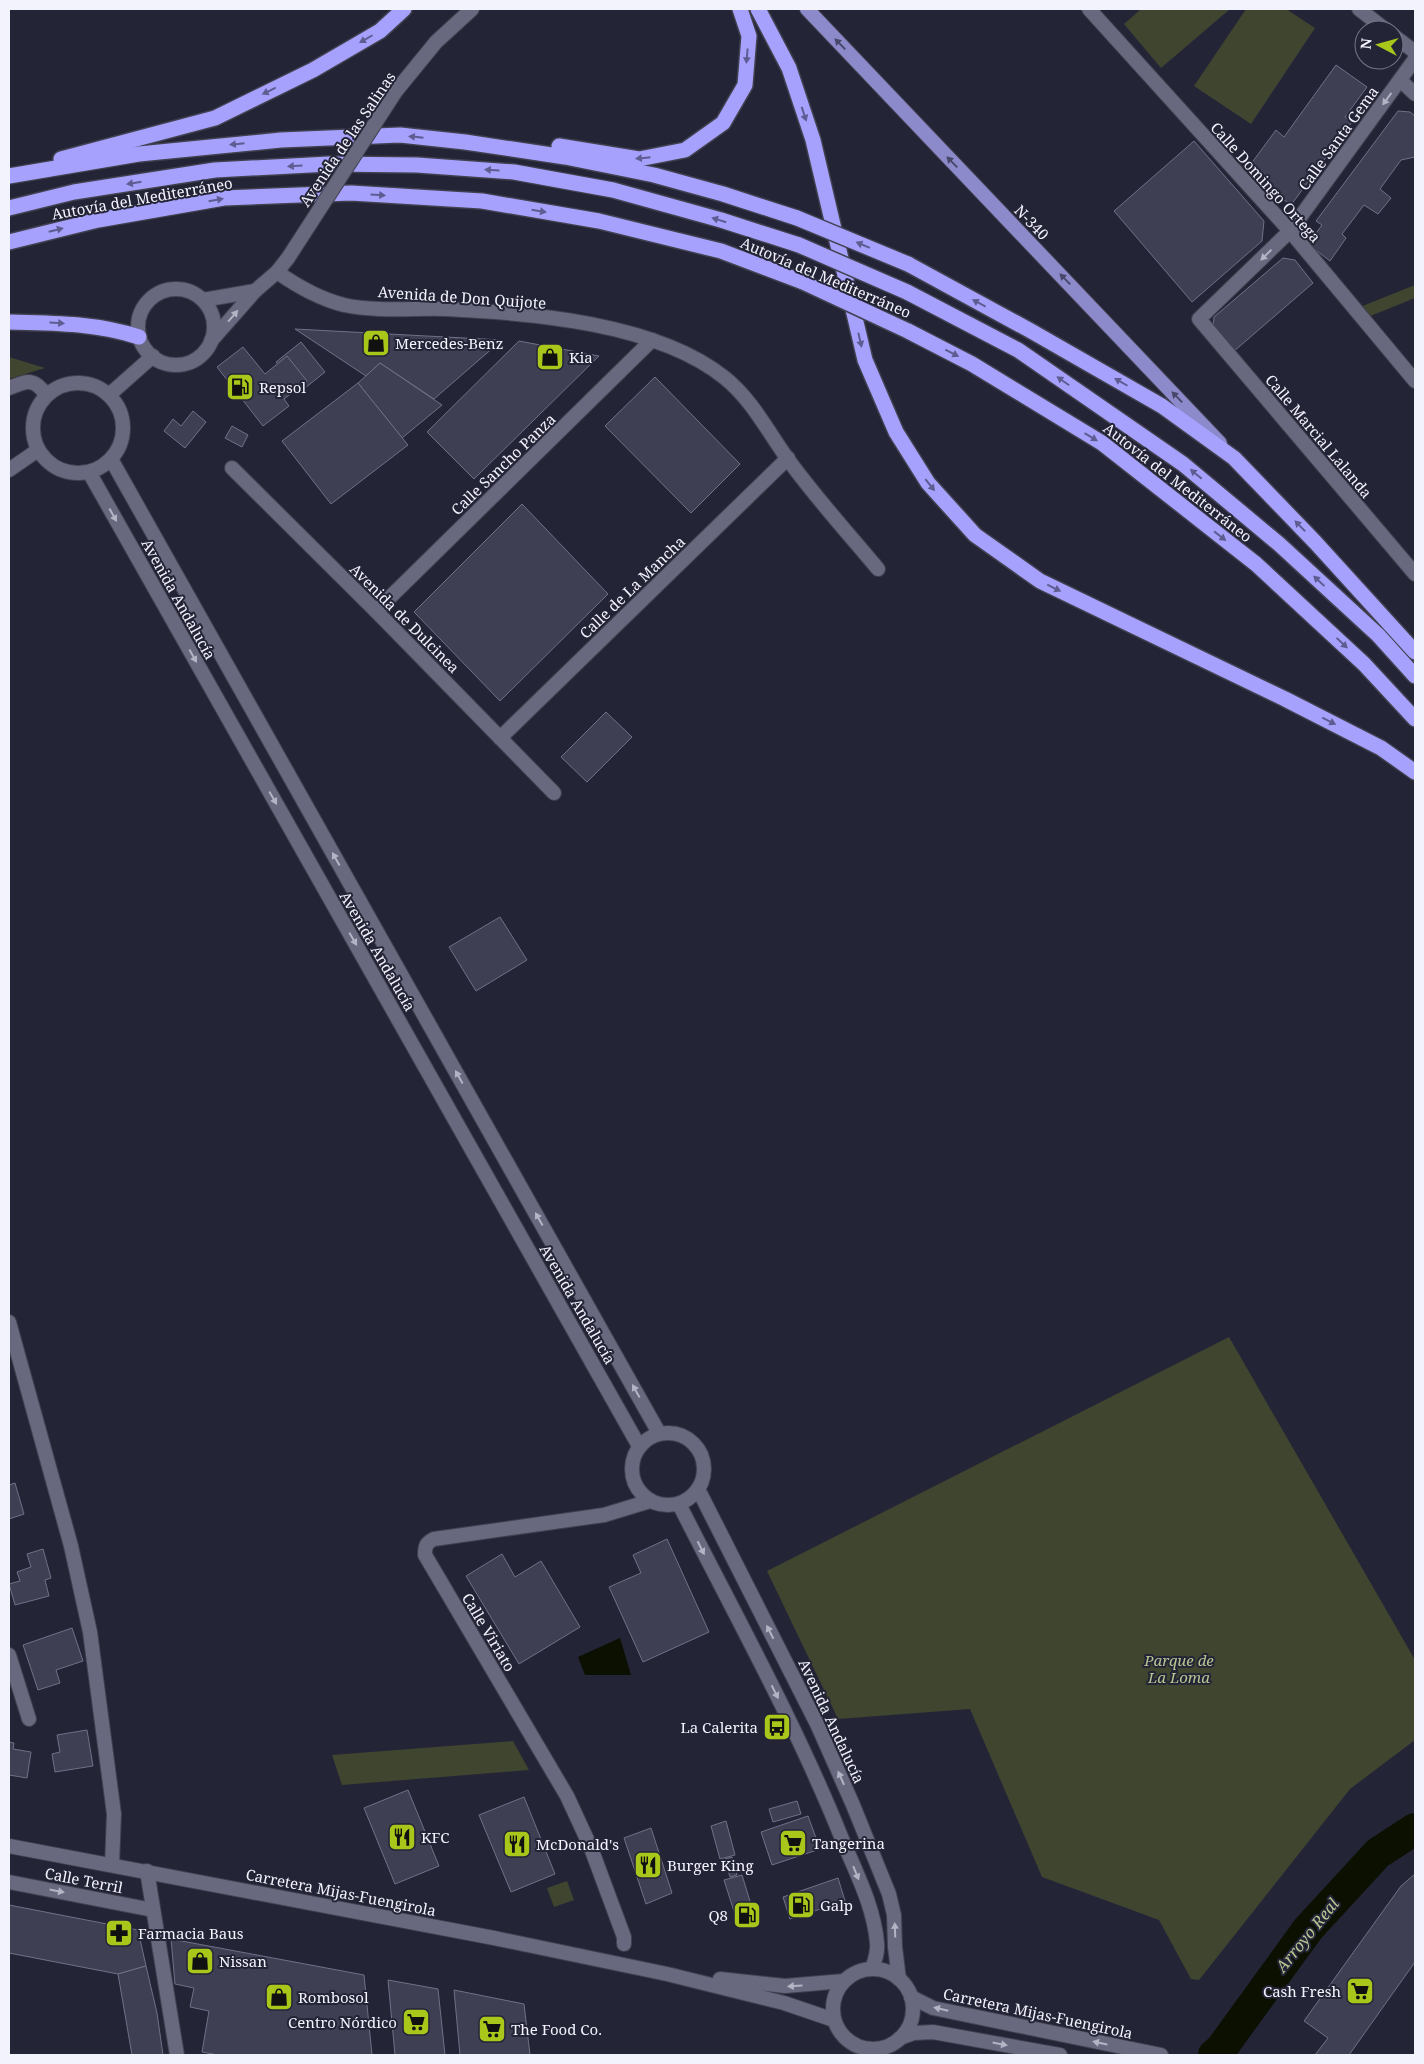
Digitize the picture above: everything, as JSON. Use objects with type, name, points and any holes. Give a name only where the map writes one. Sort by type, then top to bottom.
[{"type":"highway","points":[[9,174],[215,118],[313,70],[380,31],[404,9]]},
{"type":"highway","points":[[465,142],[547,144],[638,159],[685,150],[723,123],[745,85],[749,36],[740,9]]},
{"type":"highway","points":[[758,9],[790,68],[813,140],[865,360],[896,432],[928,483],[975,535],[1040,581],[1285,699],[1381,748],[1415,772]]},
{"type":"highway","points":[[9,174],[139,154],[281,140],[400,135],[465,142],[565,157],[654,176],[724,194],[797,218],[908,264],[1031,331],[1162,406],[1234,458],[1315,542],[1415,652]]},
{"type":"highway","name":"Autovía del Mediterráneo","points":[[9,208],[74,192],[215,170],[329,164],[416,165],[514,172],[613,190],[721,220],[799,245],[907,292],[1018,350],[1183,464],[1278,544],[1378,635],[1415,676]]},
{"type":"highway","name":"Autovía del Mediterráneo","points":[[9,242],[98,220],[224,198],[351,193],[482,201],[598,221],[720,251],[803,282],[908,331],[972,364],[1102,443],[1256,564],[1364,664],[1415,719]]},
{"type":"highway","points":[[9,322],[62,323],[112,328],[139,337]]},
{"type":"main road","name":"N-340","points":[[807,9],[1234,458]]},
{"type":"street","name":"Avenida de las Salinas","points":[[210,341],[254,291],[276,272],[288,258],[396,91],[436,42],[472,9]]},
{"type":"street","name":"Calle Domingo Ortega","points":[[1089,9],[1290,232],[1415,381]]},
{"type":"street","points":[[1359,9],[1373,20]]},
{"type":"street","points":[[1404,44],[1415,52]]},
{"type":"street","name":"Calle Santa Gema","points":[[1198,319],[1290,232],[1415,59]]},
{"type":"street","points":[[1400,80],[1415,94]]},
{"type":"street","name":"Avenida de Don Quijote","points":[[276,272],[294,284],[343,304],[359,307],[447,309],[522,314],[592,325],[652,340],[691,356],[725,378],[754,407],[788,458],[878,570]]},
{"type":"street","points":[[169,289],[181,289],[193,293],[203,300],[213,320],[214,331],[204,351],[196,359],[174,364],[162,362],[145,348],[139,337],[138,324],[141,312],[147,302],[157,294],[169,289]]},
{"type":"street","points":[[203,300],[254,291]]},
{"type":"street","name":"Calle Marcial Lalanda","points":[[1198,319],[1415,574]]},
{"type":"street","name":"Calle Sancho Panza","points":[[376,611],[652,340]]},
{"type":"street","points":[[109,395],[153,356]]},
{"type":"street","points":[[9,388],[28,381],[40,385],[46,395]]},
{"type":"street","points":[[86,383],[98,387],[109,395],[118,406],[123,434],[119,447],[111,459],[101,468],[74,474],[59,470],[47,462],[38,450],[33,436],[33,421],[38,407],[46,395],[59,385],[86,383]]},
{"type":"street","points":[[9,470],[38,450]]},
{"type":"street","name":"Calle de La Mancha","points":[[500,738],[788,458]]},
{"type":"street","name":"Avenida Andalucía","points":[[111,459],[660,1433]]},
{"type":"street","name":"Avenida de Dulcinea","points":[[232,468],[376,611],[554,793]]},
{"type":"street","name":"Avenida Andalucía","points":[[89,472],[639,1446]]},
{"type":"street","points":[[9,1322],[71,1546],[90,1632],[114,1814],[112,1865]]},
{"type":"street","points":[[671,1432],[682,1435],[692,1441],[704,1461],[704,1472],[698,1490],[686,1501],[679,1504],[662,1505],[650,1501],[640,1493],[634,1482],[631,1470],[633,1457],[639,1446],[649,1437],[660,1433],[671,1432]]},
{"type":"street","name":"Avenida Andalucía","points":[[698,1490],[817,1724],[853,1805],[889,1894],[894,1915],[899,1979]]},
{"type":"street","name":"Calle Viriato","points":[[624,1944],[624,1937],[591,1848],[567,1796],[425,1555],[425,1548],[427,1542],[434,1539],[604,1515],[650,1501]]},
{"type":"street","points":[[679,1504],[794,1729],[832,1814],[874,1922],[877,1945],[872,1969]]},
{"type":"street","points":[[9,1655],[29,1719]]},
{"type":"street","name":"Carretera Mijas-Fuengirola","points":[[9,1846],[147,1871],[667,1974],[784,2003],[834,2020]]},
{"type":"street","points":[[147,1871],[177,2055]]},
{"type":"street","name":"Calle Terril","points":[[9,1882],[153,1910]]},
{"type":"street","points":[[900,2038],[911,2016],[911,1998],[906,1987],[899,1979],[886,1971],[872,1969],[854,1974],[844,1981],[837,1991],[834,2002],[834,2020],[849,2041],[865,2052],[886,2046],[914,2033],[934,2032],[1060,2055]]},
{"type":"street","name":"Carretera Mijas-Fuengirola","points":[[667,1974],[786,1986],[844,1981]]},
{"type":"street","name":"Carretera Mijas-Fuengirola","points":[[911,1998],[933,2008],[1155,2054]]},
{"type":"green space","points":[[1141,9],[1230,9],[1161,68],[1124,24]]},
{"type":"green space","points":[[1246,9],[1286,9],[1315,28],[1251,124],[1194,86]]},
{"type":"green space","points":[[1415,285],[1415,298],[1363,319],[1355,309]]},
{"type":"green space","points":[[9,357],[45,368],[9,379]]},
{"type":"green space","name":"Parque de La Loma","points":[[1229,1337],[1415,1660],[1415,1740],[1350,1789],[1199,1980],[1191,1979],[1159,1920],[1042,1877],[970,1709],[838,1719],[767,1571]]},
{"type":"green space","points":[[513,1741],[529,1770],[342,1785],[332,1755]]},
{"type":"green space","points":[[567,1881],[574,1900],[554,1907],[547,1888]]},
{"type":"shaded area","points":[[620,1638],[631,1675],[585,1675],[578,1657]]},
{"type":"building","points":[[1336,65],[1367,87],[1345,117],[1352,122],[1291,205],[1245,172],[1276,130],[1284,137]]},
{"type":"building","points":[[1398,111],[1410,112],[1415,116],[1415,157],[1401,160],[1380,189],[1391,198],[1378,214],[1364,205],[1342,234],[1346,238],[1330,261],[1308,244],[1322,225],[1316,221]]},
{"type":"building","points":[[1194,141],[1264,221],[1262,241],[1192,302],[1114,211]]},
{"type":"building","points":[[1283,258],[1295,260],[1313,283],[1233,352],[1213,328],[1214,317]]},
{"type":"building","points":[[295,329],[502,340],[434,399],[380,363],[366,376]]},
{"type":"building","points":[[519,341],[599,356],[474,479],[427,432]]},
{"type":"building","points":[[301,342],[325,372],[300,392],[276,362]]},
{"type":"building","points":[[243,347],[265,374],[287,356],[307,381],[284,399],[289,406],[263,426],[217,367]]},
{"type":"building","points":[[380,363],[442,405],[402,438],[358,383]]},
{"type":"building","points":[[655,377],[740,464],[691,513],[605,426]]},
{"type":"building","points":[[358,383],[408,445],[331,504],[282,441]]},
{"type":"building","points":[[193,411],[206,422],[185,448],[164,431],[173,419],[181,426]]},
{"type":"building","points":[[232,426],[248,435],[242,447],[225,438]]},
{"type":"building","points":[[522,504],[608,594],[500,701],[414,612]]},
{"type":"building","points":[[606,712],[632,737],[587,782],[561,757]]},
{"type":"building","points":[[500,917],[527,960],[476,991],[449,947]]},
{"type":"building","points":[[15,1483],[24,1514],[9,1519],[9,1485]]},
{"type":"building","points":[[667,1539],[709,1632],[643,1662],[609,1587],[641,1573],[633,1555]]},
{"type":"building","points":[[43,1549],[51,1578],[45,1580],[49,1596],[15,1605],[9,1584],[20,1581],[17,1572],[31,1567],[27,1554]]},
{"type":"building","points":[[502,1554],[515,1577],[541,1561],[580,1627],[519,1664],[466,1576]]},
{"type":"building","points":[[72,1628],[83,1661],[56,1670],[60,1683],[38,1690],[23,1645]]},
{"type":"building","points":[[87,1730],[93,1766],[55,1772],[52,1754],[60,1752],[57,1735]]},
{"type":"building","points":[[9,1742],[14,1743],[13,1749],[31,1752],[27,1778],[9,1775]]},
{"type":"building","name":"KFC","points":[[408,1790],[439,1866],[395,1884],[364,1808]]},
{"type":"building","name":"McDonald's","points":[[524,1797],[555,1874],[511,1892],[479,1815]]},
{"type":"building","points":[[797,1801],[801,1814],[773,1822],[769,1809]]},
{"type":"building","points":[[808,1816],[820,1849],[772,1865],[761,1832]]},
{"type":"building","points":[[726,1821],[735,1855],[720,1859],[711,1826]]},
{"type":"building","name":"Burger King","points":[[651,1828],[672,1893],[646,1904],[624,1838]]},
{"type":"building","points":[[732,1857],[737,1875],[730,1877],[725,1859]]},
{"type":"building","name":"Cash Fresh","points":[[1415,1874],[1415,1962],[1349,2055],[1315,2055],[1328,2038],[1304,2021],[1401,1886]]},
{"type":"building","points":[[742,1875],[756,1921],[739,1927],[724,1880]]},
{"type":"building","points":[[838,1878],[845,1901],[790,1919],[783,1897]]},
{"type":"building","points":[[9,1905],[138,1930],[146,1966],[118,1974],[9,1953]]},
{"type":"building","name":"Rombosol","points":[[171,1939],[364,1975],[372,2055],[218,2055],[202,2052],[209,2011],[190,2007],[194,1988],[175,1984]]},
{"type":"building","points":[[146,1966],[157,2013],[163,2055],[132,2055],[118,1974]]},
{"type":"building","name":"Centro Nórdico","points":[[388,1980],[438,1989],[445,2055],[395,2055]]},
{"type":"building","name":"The Food Co.","points":[[454,1990],[524,2004],[530,2055],[460,2055]]},
{"type":"waterway","name":"Arroyo Real","points":[[1214,2055],[1221,2049],[1308,1929],[1378,1853],[1415,1829]]},
{"type":"place","name":"Mercedes-Benz","points":[[376,343]]},
{"type":"place","name":"Kia","points":[[550,357]]},
{"type":"place","name":"Repsol","points":[[240,387]]},
{"type":"place","name":"La Calerita","points":[[777,1727]]},
{"type":"place","name":"KFC","points":[[402,1837]]},
{"type":"place","name":"Tangerina","points":[[793,1843]]},
{"type":"place","name":"McDonald's","points":[[517,1844]]},
{"type":"place","name":"Burger King","points":[[648,1865]]},
{"type":"place","name":"Galp","points":[[801,1905]]},
{"type":"place","name":"Q8","points":[[747,1915]]},
{"type":"place","name":"Farmacia Baus","points":[[119,1933]]},
{"type":"place","name":"Nissan","points":[[200,1961]]},
{"type":"place","name":"Cash Fresh","points":[[1360,1991]]},
{"type":"place","name":"Rombosol","points":[[279,1997]]},
{"type":"place","name":"Centro Nórdico","points":[[416,2022]]},
{"type":"place","name":"The Food Co.","points":[[492,2029]]}]
